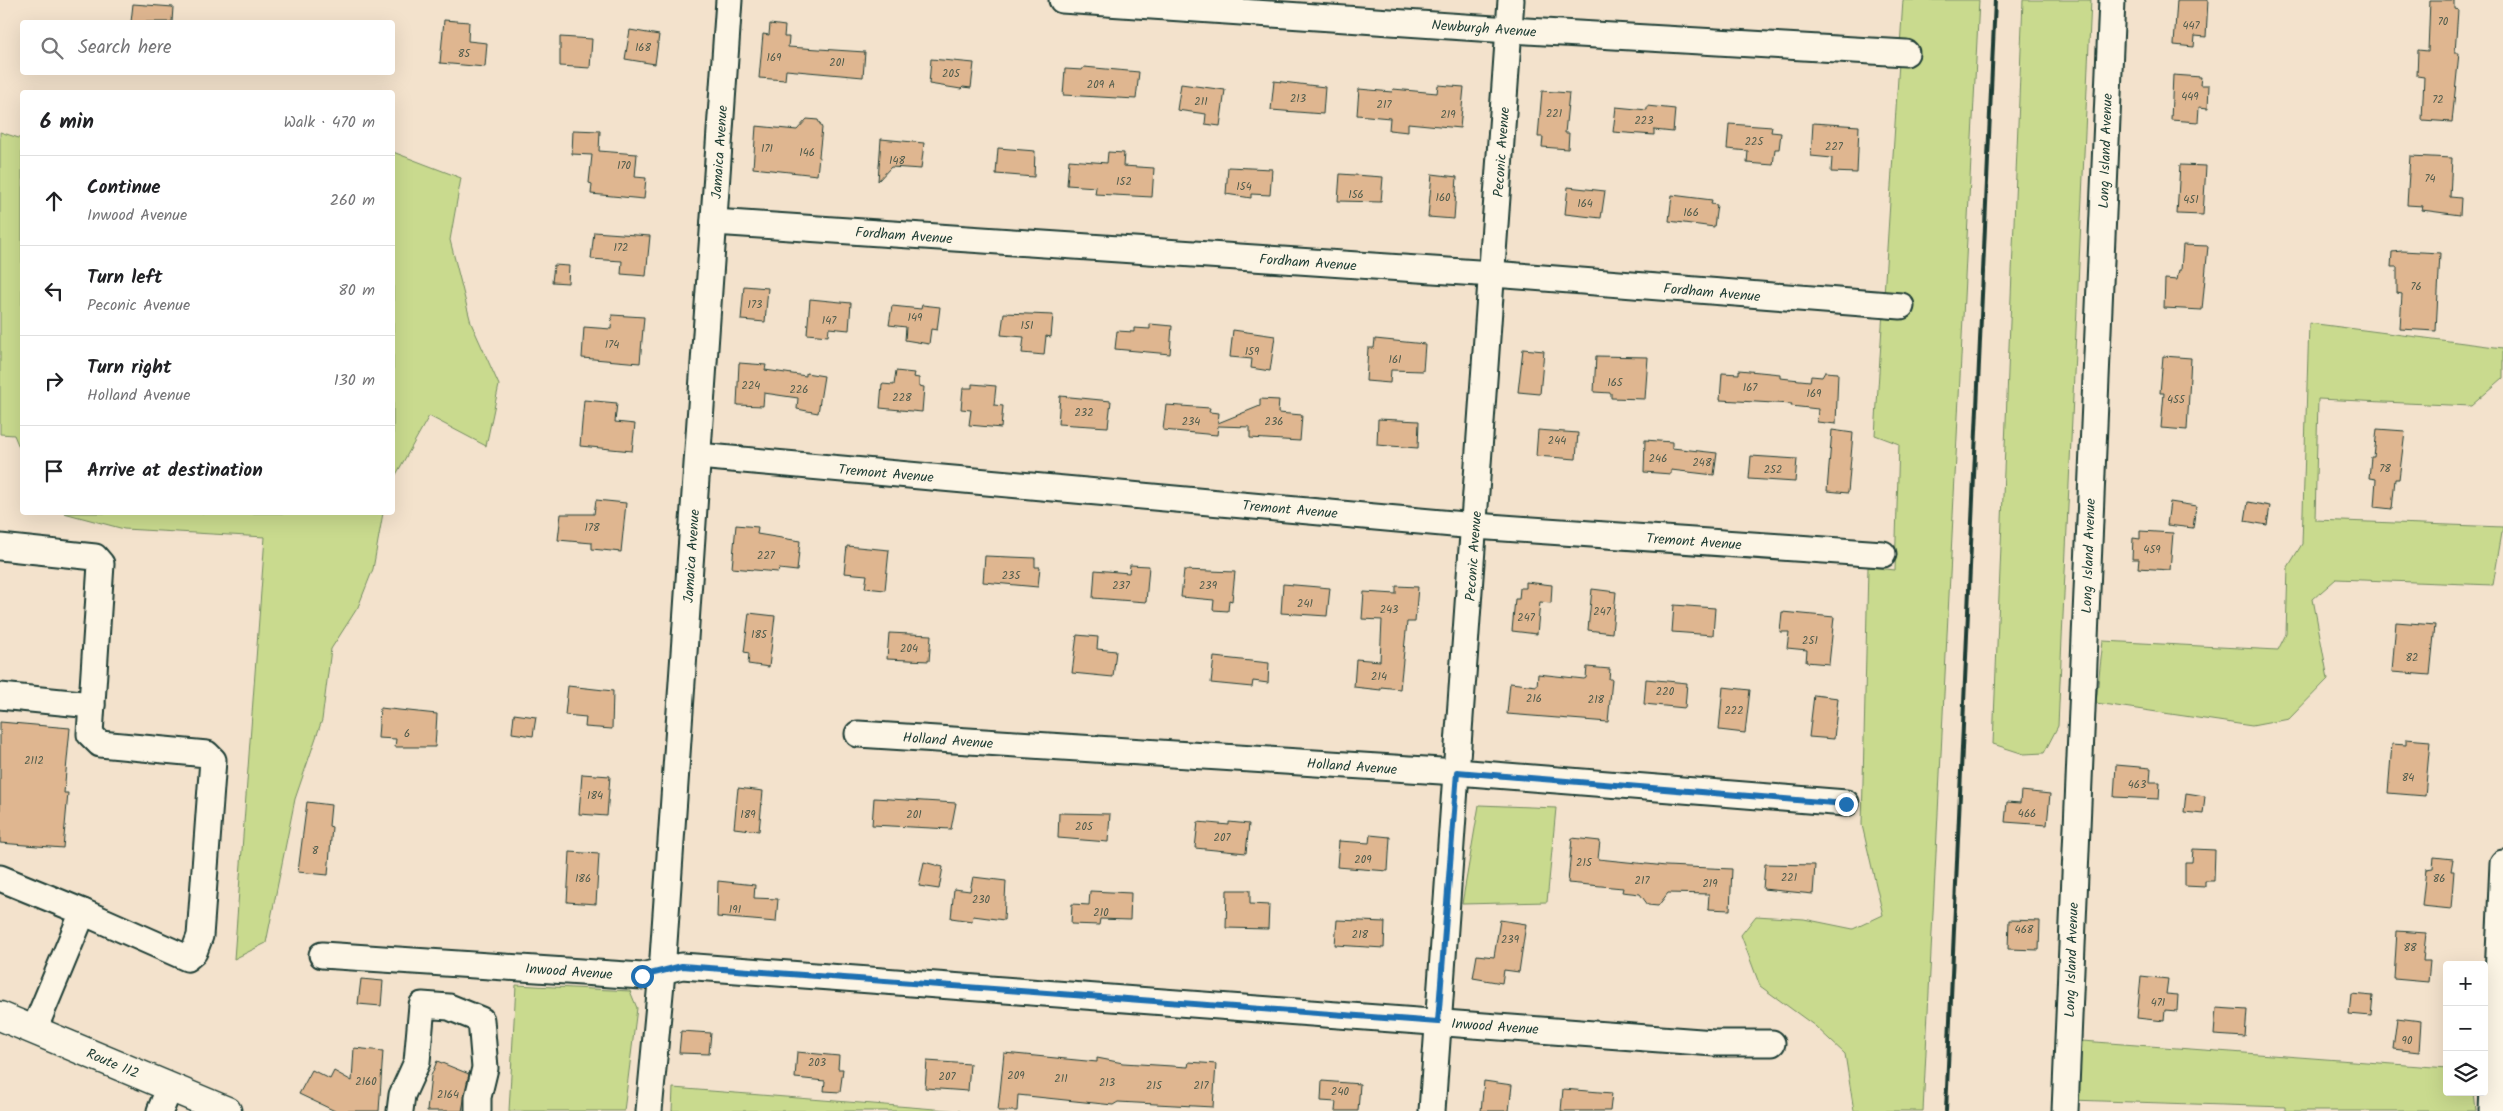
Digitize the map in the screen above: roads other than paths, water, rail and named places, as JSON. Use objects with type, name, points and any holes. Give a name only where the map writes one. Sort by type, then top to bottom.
[{"type":"main road","name":"Route 112","points":[[0,1016],[34,1030],[165,1099],[227,1111]]},
{"type":"street","name":"Jamaica Avenue","points":[[650,1111],[662,972],[729,0]]},
{"type":"street","name":"Newburgh Avenue","points":[[1062,0],[1509,30],[1906,53]]},
{"type":"street","name":"Peconic Avenue","points":[[1432,1111],[1511,0]]},
{"type":"street","name":"Long Island Avenue","points":[[2064,1111],[2112,0]]},
{"type":"street","name":"Fordham Avenue","points":[[714,222],[1493,274],[1901,306]]},
{"type":"street","name":"Tremont Avenue","points":[[698,456],[1475,526],[1883,554]]},
{"type":"street","points":[[0,547],[95,557],[101,564],[90,734],[100,744],[207,754],[213,760],[200,936],[194,952],[187,958],[0,878]]},
{"type":"street","points":[[0,696],[92,706]]},
{"type":"street","name":"Holland Avenue","points":[[858,734],[1457,772],[1846,804]]},
{"type":"street","points":[[2492,1111],[2503,864]]},
{"type":"street","points":[[34,1030],[82,912]]},
{"type":"street","name":"Inwood Avenue","points":[[322,955],[642,976],[682,966],[1714,1043],[1772,1043]]},
{"type":"street","points":[[400,1111],[402,1095],[417,1062],[422,1005],[450,1008],[481,1020],[485,1068],[478,1097],[478,1111]]},
{"type":"railway","points":[[1946,1111],[1995,0]]}]
